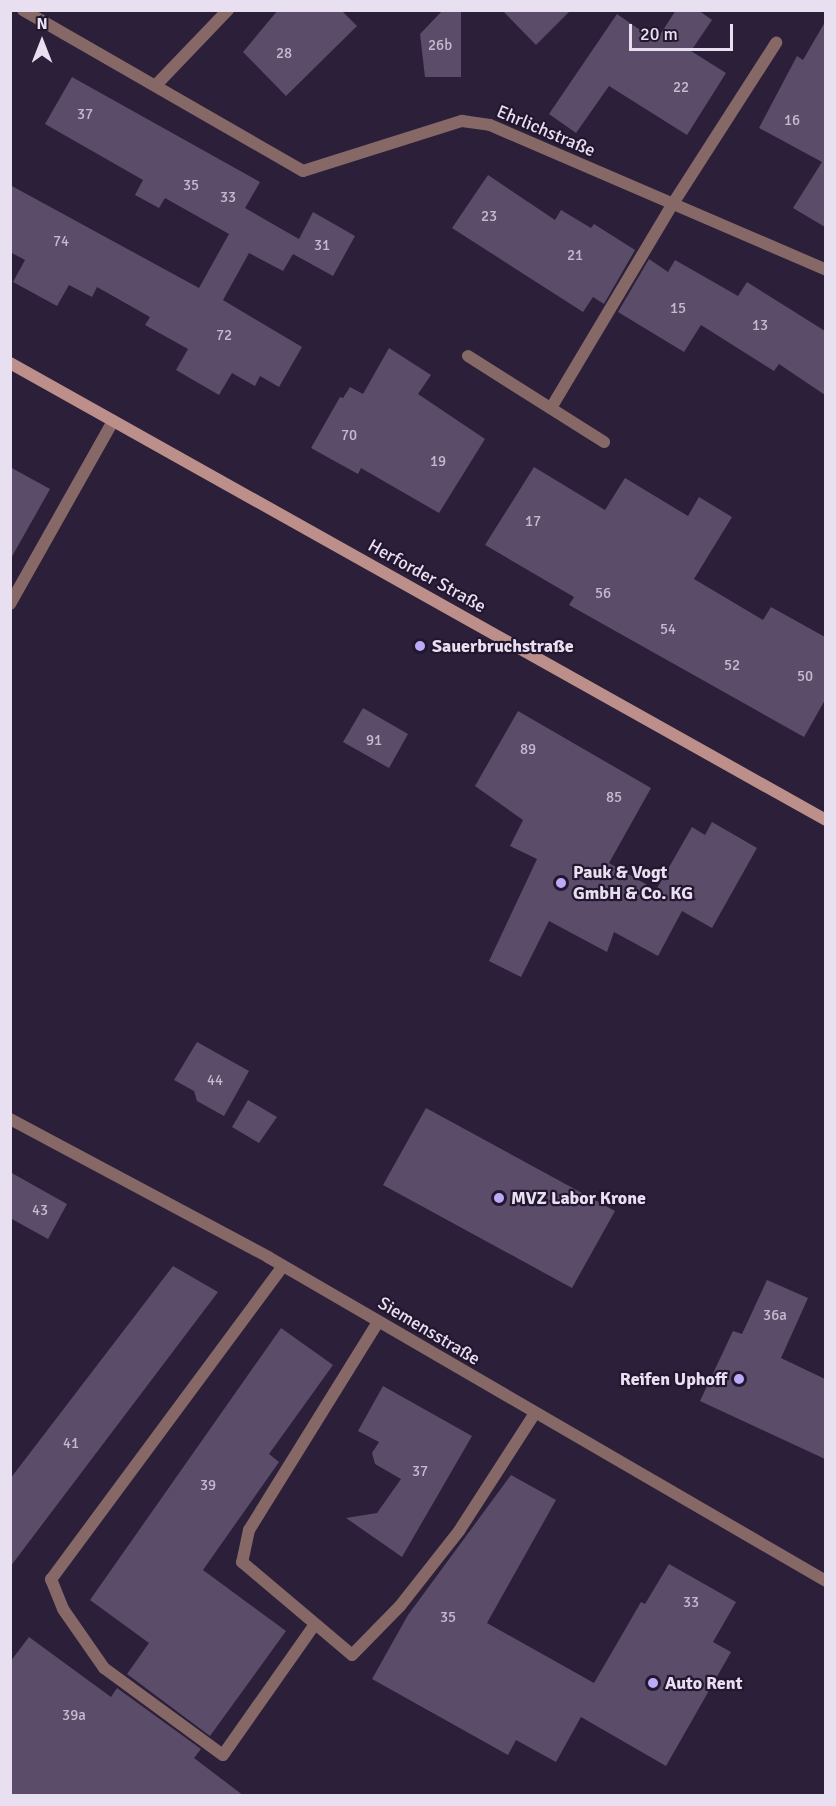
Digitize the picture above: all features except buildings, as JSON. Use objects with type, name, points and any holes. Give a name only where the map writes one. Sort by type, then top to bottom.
[{"type":"main road","name":"Herforder Straße","points":[[10,363],[825,820]]},
{"type":"street","name":"Ehrlichstraße","points":[[23,10],[157,84],[303,171],[462,121],[490,125],[825,270]]},
{"type":"street","points":[[157,84],[228,10]]},
{"type":"street","points":[[551,408],[672,205],[776,43]]},
{"type":"street","points":[[468,356],[604,442]]},
{"type":"street","points":[[10,604],[113,421]]},
{"type":"street","name":"Siemensstraße","points":[[10,1119],[283,1266],[825,1581]]},
{"type":"street","points":[[283,1266],[51,1579],[63,1609],[104,1668],[223,1755],[315,1624]]},
{"type":"street","points":[[378,1322],[249,1530],[242,1562],[352,1655],[400,1606],[459,1531],[535,1413]]},
{"type":"place","name":"Sauerbruchstraße","points":[[420,646]]},
{"type":"place","name":"Pauk & Vogt GmbH & Co. KG","points":[[561,883]]},
{"type":"place","name":"MVZ Labor Krone","points":[[499,1198]]},
{"type":"place","name":"Reifen Uphoff","points":[[739,1379]]},
{"type":"place","name":"Auto Rent","points":[[653,1683]]}]
